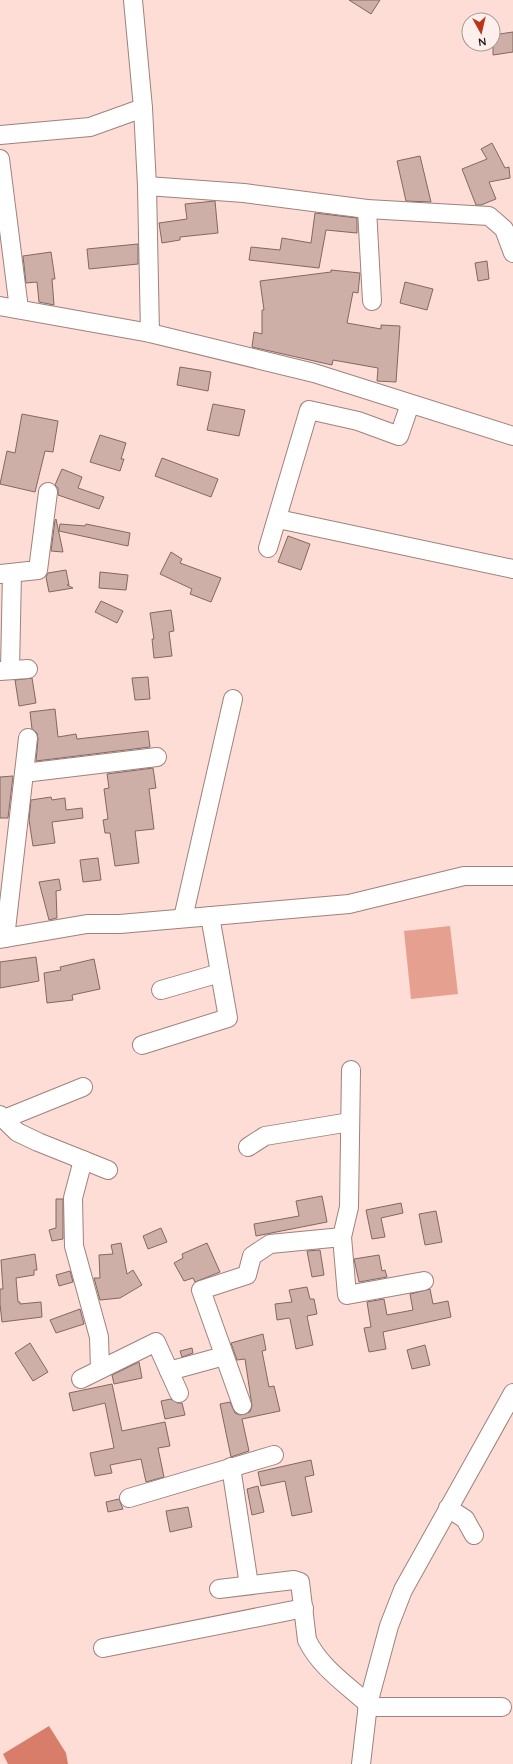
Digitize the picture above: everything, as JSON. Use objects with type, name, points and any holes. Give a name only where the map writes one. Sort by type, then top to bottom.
[{"type":"street","points":[[133,0],[143,108],[147,186],[150,333]]},
{"type":"street","points":[[0,135],[90,127],[143,108]]},
{"type":"street","points":[[0,159],[19,309]]},
{"type":"street","points":[[147,186],[244,193],[367,209],[489,216],[504,230],[513,253]]},
{"type":"street","points":[[367,209],[372,301]]},
{"type":"street","points":[[0,306],[150,333],[314,373],[513,436]]},
{"type":"street","points":[[268,548],[278,519],[309,410],[358,421],[399,436],[410,404]]},
{"type":"street","points":[[28,669],[5,671],[6,573],[38,570],[48,492]]},
{"type":"street","points":[[278,519],[513,569]]},
{"type":"street","points":[[183,918],[233,698]]},
{"type":"street","points":[[28,738],[3,938],[87,924],[120,924],[349,904],[464,876],[513,876]]},
{"type":"street","points":[[24,773],[157,757]]},
{"type":"street","points":[[142,1045],[228,1018],[210,916]]},
{"type":"street","points":[[162,990],[220,974]]},
{"type":"street","points":[[351,1070],[349,1207],[342,1238],[347,1295],[424,1281]]},
{"type":"street","points":[[83,1087],[2,1117],[17,1132],[108,1170]]},
{"type":"street","points":[[248,1147],[265,1136],[350,1122]]},
{"type":"street","points":[[83,1160],[73,1198],[74,1246],[98,1337],[100,1369]]},
{"type":"street","points":[[242,1405],[201,1290],[246,1275],[252,1256],[270,1244],[342,1238]]},
{"type":"street","points":[[81,1378],[156,1342],[179,1393]]},
{"type":"street","points":[[169,1370],[224,1356]]},
{"type":"street","points":[[361,1764],[368,1706],[389,1626],[403,1590],[448,1508],[511,1405]]},
{"type":"street","points":[[129,1498],[274,1455]]},
{"type":"street","points":[[231,1467],[249,1585]]},
{"type":"street","points":[[448,1508],[465,1519],[474,1535]]},
{"type":"street","points":[[219,1589],[294,1580],[300,1582],[307,1640],[315,1655],[319,1661],[368,1706],[502,1707]]},
{"type":"street","points":[[103,1648],[304,1608]]},
{"type":"shaded area","points":[[450,926],[458,994],[411,999],[404,931]]},
{"type":"shaded area","points":[[49,1726],[66,1753],[68,1764],[8,1764],[3,1754]]},
{"type":"building","points":[[349,0],[380,0],[371,14]]},
{"type":"building","points":[[513,32],[513,52],[493,55],[493,52],[501,52],[501,34]]},
{"type":"building","points":[[492,143],[505,168],[509,167],[510,178],[489,182],[496,199],[481,205],[476,205],[462,169],[487,159],[481,149]]},
{"type":"building","points":[[420,156],[431,202],[406,201],[397,161]]},
{"type":"building","points":[[215,201],[218,233],[180,237],[180,240],[162,243],[159,223],[187,219],[185,204]]},
{"type":"building","points":[[315,213],[357,218],[357,233],[326,230],[319,268],[249,260],[251,247],[280,250],[282,238],[311,243]]},
{"type":"building","points":[[138,244],[138,264],[89,269],[87,249]]},
{"type":"building","points":[[51,252],[55,279],[52,279],[54,305],[39,302],[37,282],[26,283],[23,256]]},
{"type":"building","points":[[487,261],[489,279],[478,281],[475,263]]},
{"type":"building","points":[[331,270],[360,273],[358,293],[353,292],[347,323],[381,329],[381,325],[400,326],[396,382],[377,381],[378,368],[333,360],[332,365],[252,347],[254,332],[262,334],[262,310],[264,310],[260,281],[331,272]]},
{"type":"building","points":[[405,282],[433,289],[427,310],[400,303]]},
{"type":"building","points":[[180,367],[211,372],[208,391],[177,385]]},
{"type":"building","points":[[213,404],[245,410],[239,436],[207,430]]},
{"type":"building","points":[[22,414],[58,421],[53,452],[45,451],[35,492],[0,484],[7,451],[15,453]]},
{"type":"building","points":[[100,435],[126,443],[121,459],[124,459],[120,471],[90,462]]},
{"type":"building","points":[[162,458],[218,479],[211,497],[155,476]]},
{"type":"building","points":[[62,469],[82,477],[78,488],[104,497],[99,509],[58,495],[58,488],[55,485]]},
{"type":"building","points":[[56,519],[63,552],[51,551]]},
{"type":"building","points":[[60,524],[85,526],[86,524],[130,533],[128,546],[59,531]]},
{"type":"building","points":[[288,536],[310,544],[301,570],[278,562]]},
{"type":"building","points":[[171,552],[182,559],[180,563],[221,578],[211,602],[190,594],[192,589],[160,574]]},
{"type":"building","points":[[66,570],[69,585],[67,585],[73,588],[49,592],[46,577],[48,573]]},
{"type":"building","points":[[100,572],[128,575],[126,590],[99,588]]},
{"type":"building","points":[[101,601],[123,611],[117,623],[95,612]]},
{"type":"building","points":[[171,610],[174,631],[169,632],[172,656],[154,658],[152,639],[154,639],[150,613]]},
{"type":"building","points":[[148,677],[150,699],[135,700],[132,678]]},
{"type":"building","points":[[32,678],[36,703],[19,706],[15,680]]},
{"type":"building","points":[[55,709],[58,737],[76,734],[77,739],[148,731],[150,747],[36,761],[38,739],[37,733],[32,729],[30,712]]},
{"type":"building","points":[[153,768],[156,788],[149,789],[154,829],[135,831],[139,863],[115,866],[110,833],[105,833],[103,820],[108,819],[104,789],[109,788],[107,774]]},
{"type":"building","points":[[13,776],[8,818],[0,818],[0,777]]},
{"type":"building","points":[[51,797],[52,800],[65,798],[66,810],[82,808],[83,818],[52,822],[55,843],[33,846],[29,820],[31,800]]},
{"type":"building","points":[[98,858],[101,880],[83,882],[80,860]]},
{"type":"building","points":[[59,879],[61,890],[56,891],[57,918],[49,920],[39,882]]},
{"type":"building","points":[[36,957],[39,981],[0,988],[0,962]]},
{"type":"building","points":[[94,959],[100,989],[72,995],[73,1000],[47,1003],[44,973],[61,970],[60,967]]},
{"type":"building","points":[[322,1196],[327,1222],[256,1236],[254,1224],[299,1216],[296,1201]]},
{"type":"building","points":[[56,1199],[63,1199],[63,1239],[52,1241],[49,1230],[56,1228]]},
{"type":"building","points":[[401,1203],[403,1213],[381,1218],[385,1237],[372,1239],[366,1210]]},
{"type":"building","points":[[436,1211],[442,1242],[425,1245],[419,1214]]},
{"type":"building","points":[[161,1228],[167,1242],[148,1249],[143,1236]]},
{"type":"building","points":[[121,1243],[127,1274],[133,1270],[142,1285],[120,1298],[100,1300],[94,1278],[100,1278],[99,1255],[113,1254],[111,1245]]},
{"type":"building","points":[[207,1243],[220,1272],[195,1282],[193,1278],[184,1281],[174,1263],[183,1258],[182,1254]]},
{"type":"building","points":[[320,1250],[324,1275],[312,1277],[307,1251]]},
{"type":"building","points":[[35,1254],[37,1270],[34,1270],[34,1275],[16,1278],[18,1302],[20,1302],[20,1304],[41,1302],[42,1317],[2,1322],[0,1304],[0,1289],[3,1289],[1,1260]]},
{"type":"building","points":[[379,1255],[382,1271],[385,1270],[387,1277],[359,1282],[354,1259]]},
{"type":"building","points":[[70,1271],[73,1282],[59,1286],[56,1275]]},
{"type":"building","points":[[307,1287],[310,1299],[314,1299],[317,1314],[307,1316],[313,1345],[296,1349],[290,1319],[277,1320],[275,1304],[292,1302],[289,1290]]},
{"type":"building","points":[[430,1289],[433,1304],[448,1301],[451,1317],[383,1332],[386,1349],[369,1352],[364,1328],[371,1327],[367,1302],[384,1299],[387,1315],[413,1310],[410,1294]]},
{"type":"building","points":[[80,1309],[84,1324],[56,1333],[50,1320]]},
{"type":"building","points":[[263,1334],[266,1350],[262,1351],[269,1387],[274,1386],[280,1411],[242,1419],[249,1451],[231,1457],[220,1404],[230,1402],[235,1413],[240,1415],[250,1412],[252,1406],[245,1359],[237,1360],[231,1343]]},
{"type":"building","points":[[30,1343],[48,1372],[33,1381],[15,1353]]},
{"type":"building","points":[[425,1345],[430,1365],[412,1369],[407,1350]]},
{"type":"building","points":[[192,1348],[193,1353],[182,1357],[180,1351]]},
{"type":"building","points":[[139,1362],[142,1378],[114,1384],[112,1375]]},
{"type":"building","points":[[112,1384],[122,1431],[165,1422],[170,1446],[158,1448],[164,1477],[146,1482],[141,1459],[110,1465],[112,1473],[95,1476],[90,1453],[114,1448],[105,1403],[73,1411],[69,1393]]},
{"type":"building","points":[[171,1399],[178,1403],[182,1403],[185,1415],[165,1419],[161,1401]]},
{"type":"building","points":[[311,1460],[314,1475],[305,1477],[312,1512],[292,1516],[285,1481],[261,1486],[258,1472]]},
{"type":"building","points":[[258,1486],[264,1512],[252,1515],[247,1489]]},
{"type":"building","points":[[119,1499],[123,1509],[108,1512],[106,1502]]},
{"type":"building","points":[[188,1507],[192,1527],[170,1532],[166,1511]]}]
